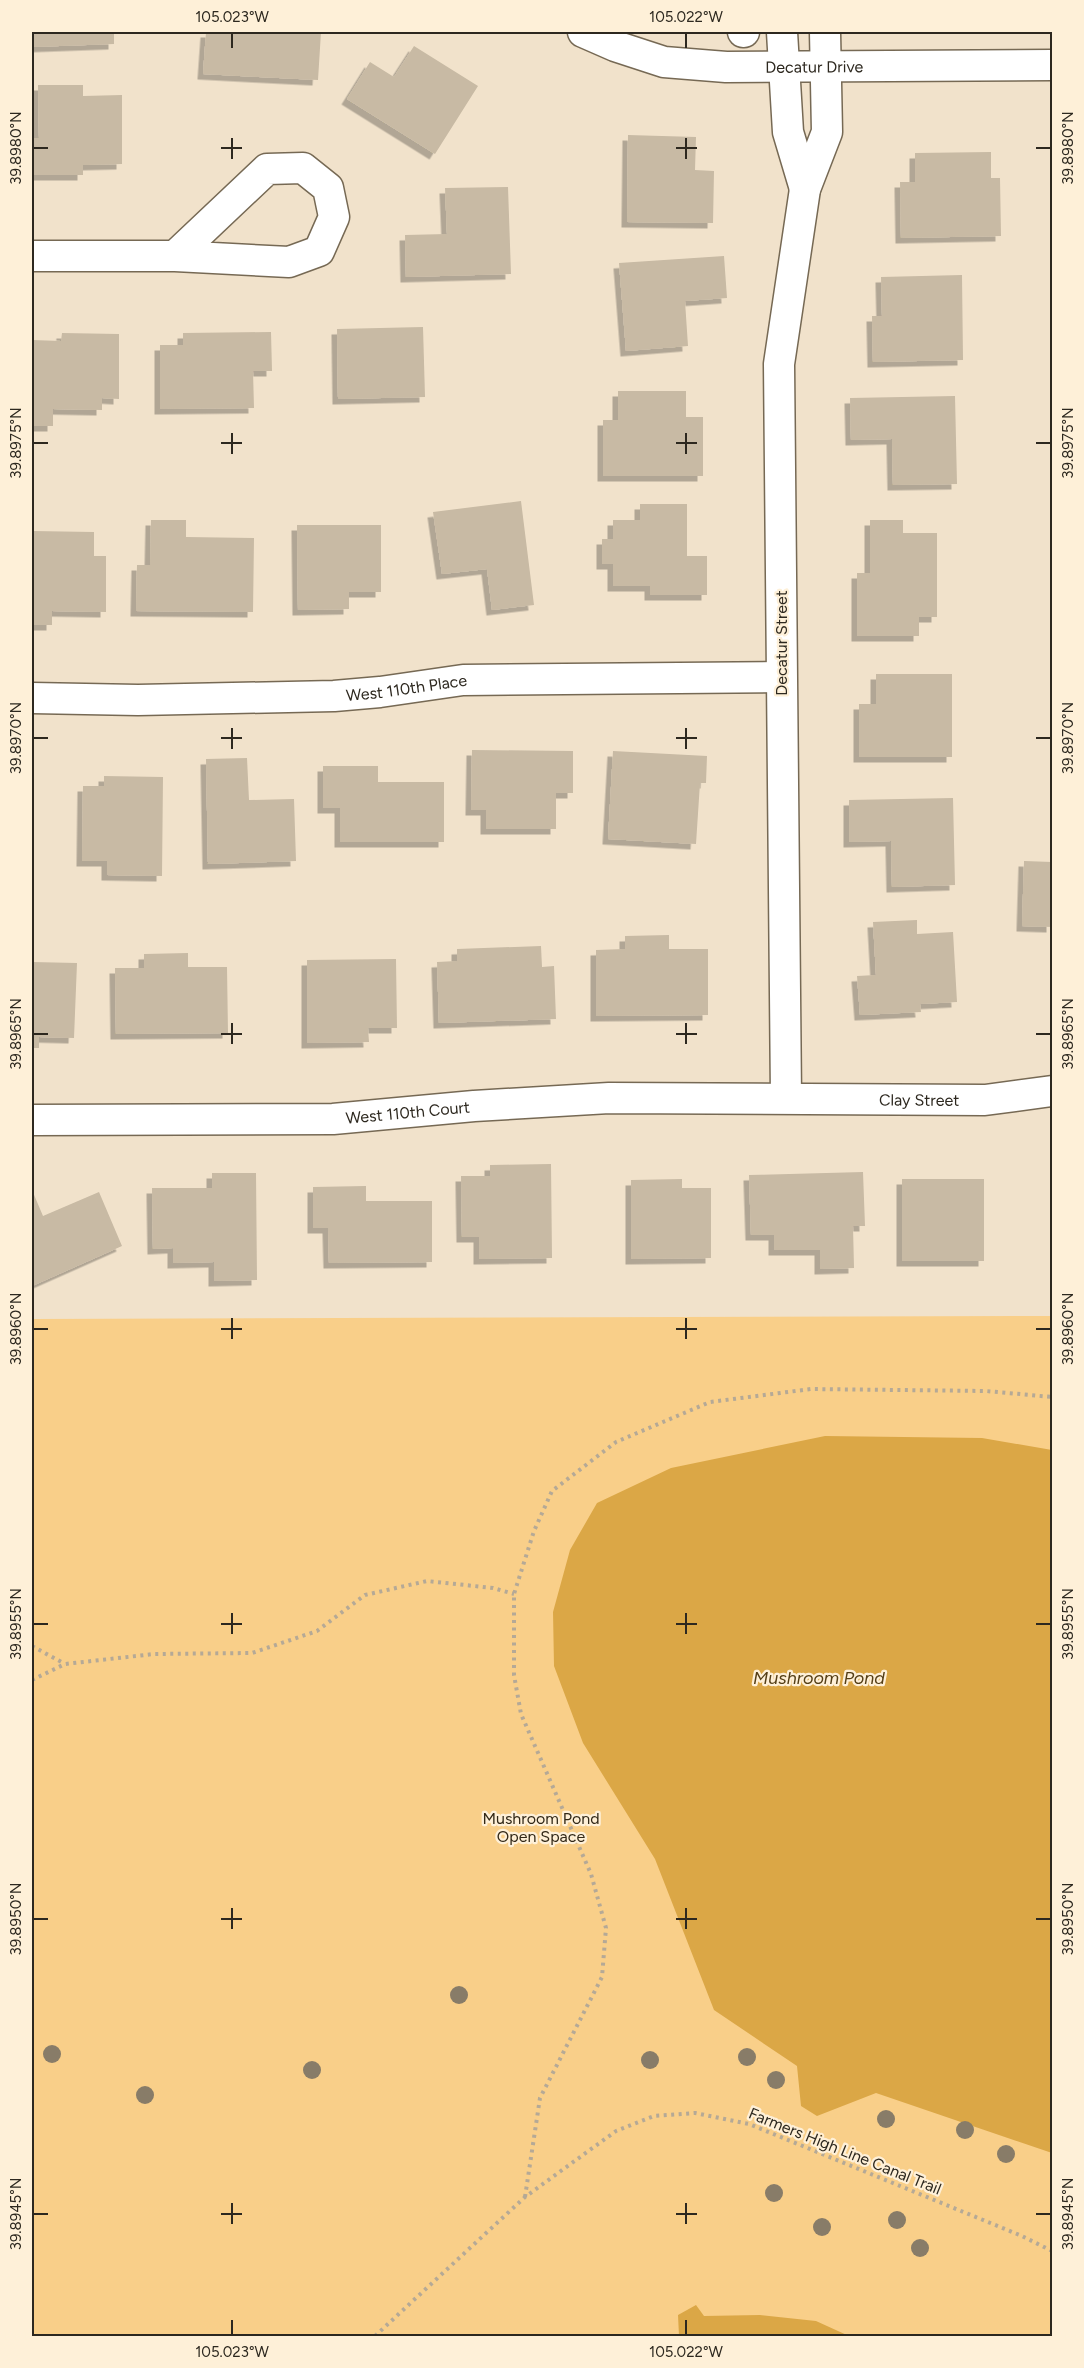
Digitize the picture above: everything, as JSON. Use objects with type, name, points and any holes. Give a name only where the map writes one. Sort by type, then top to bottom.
[{"type":"street","name":"Decatur Drive","points":[[583,32],[615,46],[664,62],[726,67],[1053,65]]},
{"type":"street","name":"Decatur Street","points":[[782,32],[788,132],[805,189]]},
{"type":"street","name":"Decatur Street","points":[[786,1098],[779,364],[805,189],[827,132],[825,32]]},
{"type":"street","points":[[32,256],[175,256],[289,262],[319,251],[334,217],[328,189],[303,168],[267,169],[175,256]]},
{"type":"street","name":"West 110th Place","points":[[32,698],[138,700],[334,696],[463,680],[781,677]]},
{"type":"street","name":"Clay Street","points":[[786,1098],[985,1100],[1053,1091]]},
{"type":"street","name":"West 110th Court","points":[[32,1120],[333,1119],[474,1106],[609,1098],[786,1098]]},
{"type":"path","points":[[525,2197],[540,2098],[602,1977],[606,1928],[591,1875],[521,1714],[514,1675],[514,1594],[534,1531],[552,1491],[616,1442],[710,1402],[811,1389],[986,1391],[1053,1397]]},
{"type":"path","points":[[32,1680],[65,1664],[154,1654],[252,1653],[317,1631],[365,1595],[428,1581],[493,1588],[514,1594]]},
{"type":"path","points":[[32,1647],[65,1664]]},
{"type":"path","name":"Farmers High Line Canal Trail","points":[[375,2337],[525,2197],[616,2131],[654,2116],[695,2113],[749,2124],[1023,2236],[1053,2251]]},
{"type":"green space","name":"Mushroom Pond Open Space","points":[[1052,1316],[1052,2336],[32,2336],[32,1319]]},
{"type":"water","name":"Mushroom Pond","points":[[825,1436],[982,1438],[1052,1450],[1052,2153],[876,2093],[817,2116],[801,2106],[797,2066],[714,2010],[655,1859],[583,1743],[554,1666],[553,1612],[570,1550],[597,1503],[671,1468]]},
{"type":"water","points":[[696,2305],[704,2316],[760,2315],[816,2321],[849,2336],[679,2336],[678,2315]]},
{"type":"building","points":[[32,32],[114,32],[114,44],[32,47]]},
{"type":"building","points":[[206,32],[321,32],[318,80],[203,74]]},
{"type":"building","points":[[414,46],[478,86],[435,154],[347,99],[370,62],[394,77]]},
{"type":"building","points":[[38,85],[83,85],[83,96],[122,95],[122,164],[83,165],[83,175],[32,175],[32,138],[39,138]]},
{"type":"building","points":[[628,135],[696,137],[695,170],[714,171],[713,223],[627,222]]},
{"type":"building","points":[[991,152],[991,178],[1000,178],[1001,236],[901,238],[900,182],[915,182],[915,153]]},
{"type":"building","points":[[508,187],[511,274],[406,277],[405,235],[447,234],[445,188]]},
{"type":"building","points":[[724,256],[727,298],[685,301],[688,346],[626,351],[619,263]]},
{"type":"building","points":[[962,275],[963,360],[873,362],[872,316],[882,316],[881,277]]},
{"type":"building","points":[[423,327],[425,397],[338,399],[337,329]]},
{"type":"building","points":[[271,332],[272,371],[253,371],[254,408],[160,409],[160,345],[183,345],[183,333]]},
{"type":"building","points":[[62,333],[119,334],[119,399],[102,398],[102,410],[53,409],[53,426],[32,426],[32,340],[61,341]]},
{"type":"building","points":[[618,391],[686,391],[686,417],[703,417],[703,476],[603,476],[603,420],[618,420]]},
{"type":"building","points":[[955,396],[957,484],[893,485],[892,439],[851,440],[850,398]]},
{"type":"building","points":[[521,501],[534,605],[492,610],[487,569],[442,574],[433,512]]},
{"type":"building","points":[[640,504],[687,504],[687,556],[707,556],[707,595],[650,595],[650,586],[613,586],[613,564],[602,564],[602,539],[613,539],[613,520],[640,520]]},
{"type":"building","points":[[151,520],[186,520],[186,537],[254,538],[253,612],[136,611],[137,565],[150,565]]},
{"type":"building","points":[[870,520],[903,520],[903,533],[937,533],[937,617],[919,617],[919,636],[857,636],[857,573],[870,573]]},
{"type":"building","points":[[297,525],[381,525],[381,592],[349,592],[349,609],[298,610]]},
{"type":"building","points":[[32,531],[94,532],[94,556],[106,556],[106,612],[52,611],[52,625],[32,625]]},
{"type":"building","points":[[876,674],[952,674],[952,757],[859,757],[859,704],[876,704]]},
{"type":"building","points":[[472,750],[573,751],[573,793],[556,793],[556,829],[486,829],[486,810],[471,810]]},
{"type":"building","points":[[613,751],[707,756],[706,783],[700,783],[696,844],[608,839]]},
{"type":"building","points":[[247,758],[249,800],[294,799],[296,861],[208,864],[206,759]]},
{"type":"building","points":[[323,766],[378,766],[378,782],[444,782],[444,842],[340,842],[340,808],[323,808]]},
{"type":"building","points":[[104,776],[163,777],[162,876],[107,875],[107,861],[82,861],[83,786],[104,786]]},
{"type":"building","points":[[953,798],[955,885],[892,887],[891,841],[849,842],[849,800]]},
{"type":"building","points":[[1024,861],[1052,862],[1052,927],[1022,926]]},
{"type":"building","points":[[917,920],[917,934],[953,932],[957,1002],[920,1004],[921,1012],[860,1015],[857,976],[876,975],[873,922]]},
{"type":"building","points":[[669,935],[669,949],[708,949],[708,1015],[596,1016],[596,950],[625,949],[625,936]]},
{"type":"building","points":[[541,946],[542,967],[554,966],[556,1019],[439,1023],[437,962],[457,961],[457,949]]},
{"type":"building","points":[[188,953],[188,967],[227,967],[228,1033],[116,1034],[115,968],[144,968],[144,954]]},
{"type":"building","points":[[396,959],[397,1028],[368,1028],[369,1042],[307,1043],[307,960]]},
{"type":"building","points":[[32,962],[77,963],[74,1038],[39,1037],[39,1048],[32,1048]]},
{"type":"building","points":[[551,1164],[552,1258],[479,1259],[479,1237],[462,1237],[461,1176],[490,1176],[490,1165]]},
{"type":"building","points":[[863,1172],[865,1226],[853,1226],[854,1268],[820,1269],[820,1250],[774,1250],[774,1235],[751,1235],[749,1175]]},
{"type":"building","points":[[212,1173],[256,1173],[257,1280],[214,1281],[214,1262],[173,1263],[173,1248],[153,1249],[152,1188],[212,1188]]},
{"type":"building","points":[[682,1179],[682,1188],[711,1188],[711,1258],[631,1259],[631,1180]]},
{"type":"building","points":[[902,1179],[984,1179],[984,1261],[902,1261]]},
{"type":"building","points":[[366,1186],[366,1201],[432,1201],[432,1262],[329,1263],[328,1228],[313,1228],[313,1187]]},
{"type":"building","points":[[32,1190],[43,1216],[99,1192],[122,1246],[32,1286]]}]
